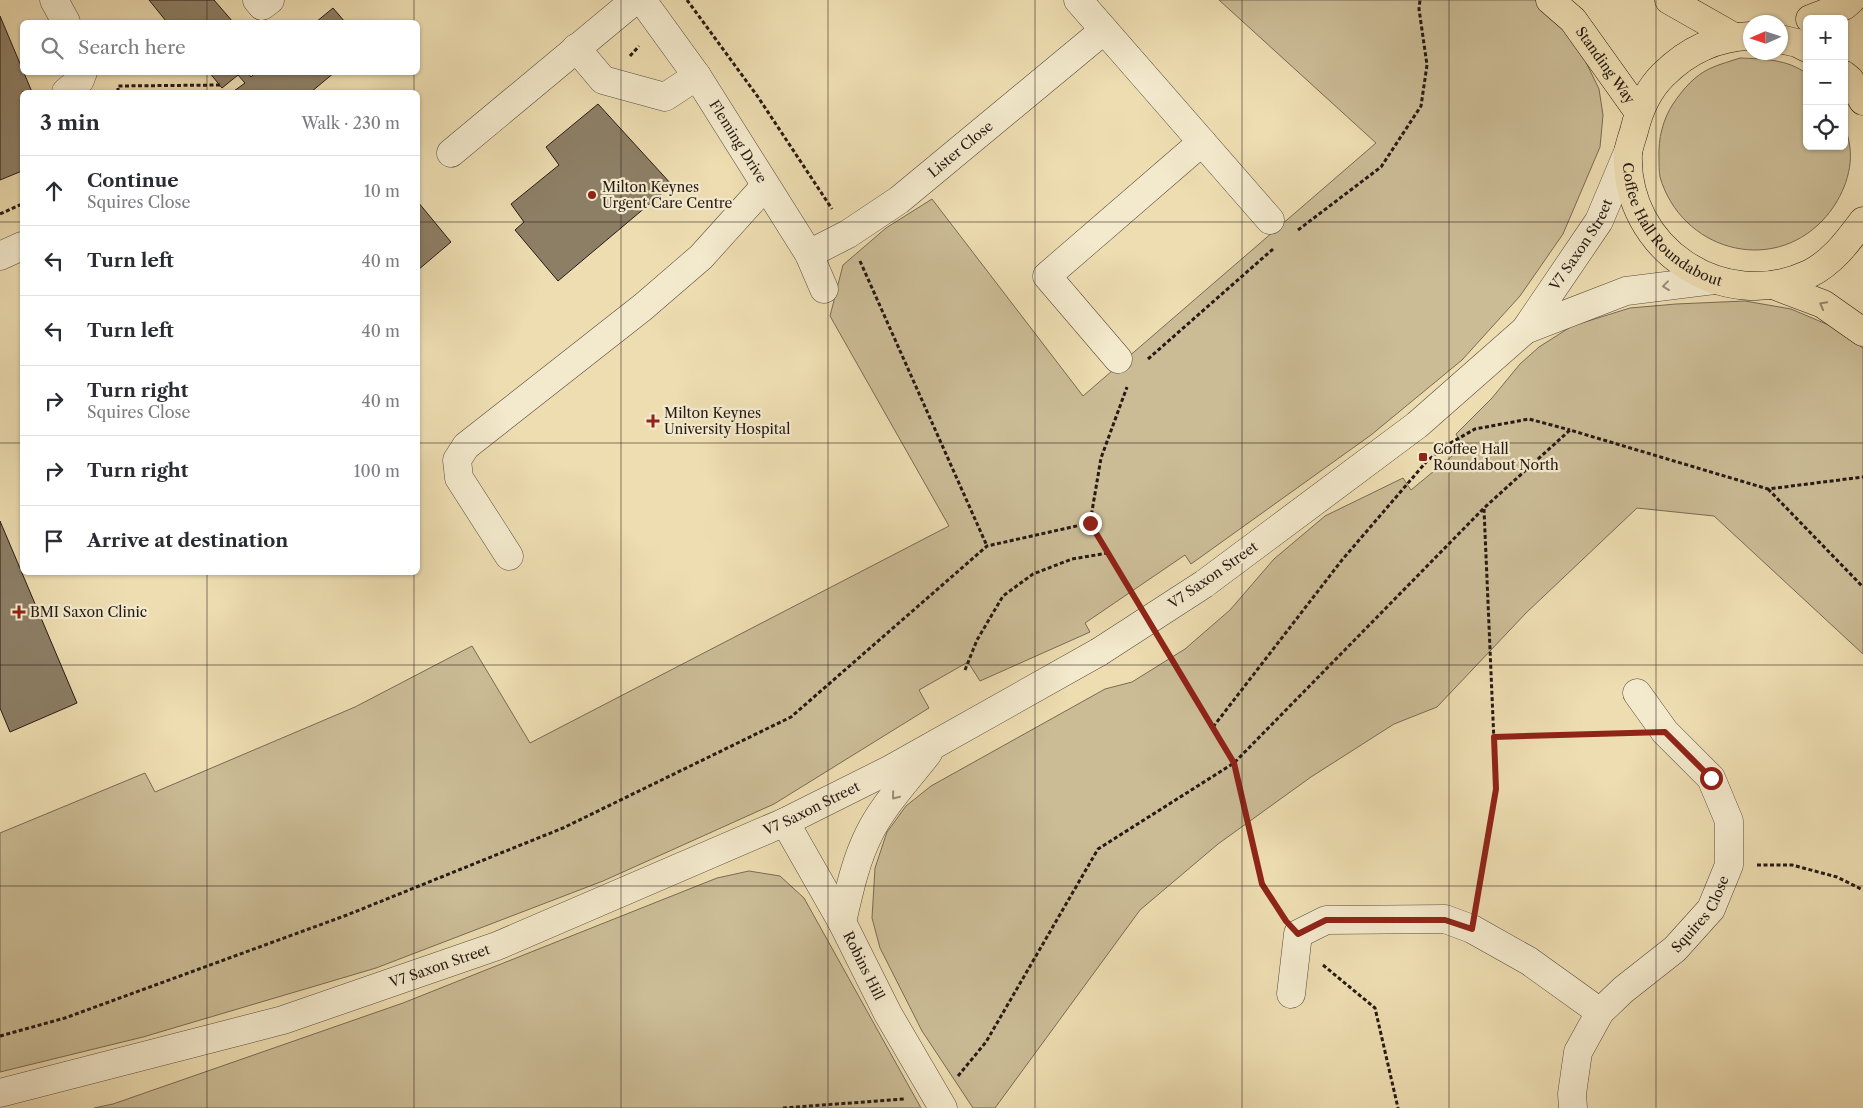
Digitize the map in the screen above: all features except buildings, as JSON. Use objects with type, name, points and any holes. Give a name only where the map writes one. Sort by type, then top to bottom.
[{"type":"main road","name":"Standing Way","points":[[1550,0],[1573,20],[1638,111]]},
{"type":"main road","points":[[1669,0],[1742,36]]},
{"type":"main road","points":[[1819,15],[1844,6],[1851,0]]},
{"type":"main road","points":[[1788,27],[1803,21]]},
{"type":"main road","name":"Coffee Hall Roundabout","points":[[1742,36],[1704,45],[1677,61],[1654,84],[1638,111],[1628,152],[1631,185],[1641,216],[1659,244],[1684,266],[1714,280],[1743,286],[1773,285],[1810,273],[1842,250],[1863,221]]},
{"type":"main road","points":[[1788,41],[1803,46]]},
{"type":"main road","points":[[1848,78],[1863,101]]},
{"type":"main road","points":[[1773,285],[1823,304],[1863,332]]},
{"type":"street","points":[[54,0],[65,20]]},
{"type":"street","points":[[256,0],[262,6],[270,0]]},
{"type":"street","points":[[451,153],[634,0]]},
{"type":"street","name":"Fleming Drive","points":[[642,0],[696,76],[809,254],[824,289]]},
{"type":"street","points":[[1078,0],[1103,31],[1280,228]]},
{"type":"street","name":"Lister Close","points":[[809,254],[848,234],[899,200],[1103,31]]},
{"type":"street","points":[[576,48],[603,80],[665,97],[696,76]]},
{"type":"street","points":[[68,90],[80,80],[82,75]]},
{"type":"street","points":[[1118,359],[1047,276],[1202,142]]},
{"type":"street","name":"V7 Saxon Street","points":[[0,1093],[283,1020],[497,946],[785,822],[891,769],[1099,652],[1204,584],[1417,425],[1525,330],[1599,222],[1628,152]]},
{"type":"street","points":[[509,556],[459,478],[458,460],[466,446],[643,307],[701,257],[765,186]]},
{"type":"street","points":[[0,256],[20,247]]},
{"type":"street","name":"V7 Saxon Street","points":[[1525,330],[1626,291],[1714,280]]},
{"type":"street","name":"Squires Close","points":[[1573,1108],[1572,1094],[1578,1052],[1600,1012],[1675,949],[1711,909],[1729,865],[1729,821],[1711,778],[1665,732],[1637,693]]},
{"type":"street","points":[[842,922],[857,862],[869,833],[936,744]]},
{"type":"street","name":"Robins Hill","points":[[785,822],[842,922],[888,1014],[940,1105]]},
{"type":"street","points":[[1291,994],[1298,934],[1326,920],[1445,920],[1472,929],[1529,961],[1600,1012]]},
{"type":"path","points":[[1280,228],[1381,167],[1422,106],[1427,65],[1418,9],[1420,0]]},
{"type":"path","points":[[118,90],[118,86],[220,85]]},
{"type":"path","points":[[0,214],[20,205]]},
{"type":"path","points":[[1146,361],[1276,247]]},
{"type":"path","points":[[1128,383],[1101,458],[1090,523],[1138,603]]},
{"type":"path","points":[[1213,727],[1342,560],[1427,461],[1447,445],[1475,429],[1529,419],[1768,488],[1863,477]]},
{"type":"path","points":[[783,1108],[896,1098],[940,1105],[986,1042],[1098,849],[1234,763],[1484,508],[1570,430]]},
{"type":"path","points":[[1768,488],[1863,587]]},
{"type":"path","points":[[1472,929],[1496,789],[1484,508]]},
{"type":"path","points":[[0,1036],[64,1018],[338,918],[563,828],[791,717],[986,546],[1090,523]]},
{"type":"path","points":[[965,670],[977,640],[1003,596],[1033,574],[1072,559],[1108,553]]},
{"type":"path","points":[[1158,636],[1234,763],[1262,884],[1286,921],[1324,965],[1374,1008],[1398,1108]]},
{"type":"path","points":[[1494,737],[1665,732]]},
{"type":"path","points":[[1729,865],[1792,865],[1837,877],[1863,890]]},
{"type":"shaded area","points":[[1219,0],[1537,0],[1562,23],[1580,50],[1599,89],[1603,115],[1600,147],[1563,234],[1520,296],[1462,360],[1371,435],[1191,564],[1185,555],[1085,623],[1090,632],[980,681],[968,662],[919,690],[929,708],[774,804],[603,881],[376,968],[143,1037],[0,1072],[0,833],[145,773],[155,792],[355,707],[472,646],[530,743],[949,526],[830,316],[843,265],[886,228],[932,199],[1083,396],[1376,143]]},
{"type":"shaded area","points":[[1740,58],[1743,60],[1766,60],[1784,63],[1800,69],[1803,71],[1803,150],[1848,150],[1848,137],[1850,148],[1849,168],[1840,196],[1823,220],[1802,237],[1778,247],[1754,250],[1730,246],[1707,237],[1687,222],[1671,202],[1660,177],[1659,168],[1660,137],[1666,116],[1685,88],[1700,74]]},
{"type":"shaded area","points":[[1745,301],[1791,309],[1831,326],[1863,348],[1863,654],[1714,516],[1637,508],[1526,613],[1437,707],[1394,724],[1311,777],[1218,844],[1140,910],[995,1108],[973,1108],[922,1031],[880,948],[872,918],[875,868],[887,832],[906,806],[931,786],[1105,689],[1132,682],[1185,649],[1230,610],[1274,559],[1325,516],[1403,478],[1411,490],[1463,447],[1456,434],[1492,398],[1520,364],[1539,347],[1572,326],[1630,308]]},
{"type":"shaded area","points":[[749,871],[780,876],[804,898],[921,1108],[94,1108],[113,1104],[403,1003],[717,878]]},
{"type":"place","name":"Milton Keynes Urgent Care Centre","points":[[592,195]]},
{"type":"place","name":"Milton Keynes University Hospital","points":[[653,421]]},
{"type":"place","name":"Coffee Hall Roundabout North","points":[[1423,457]]},
{"type":"place","name":"BMI Saxon Clinic","points":[[19,612]]},
{"type":"route","points":[[1090,523],[1234,763],[1262,884],[1286,921],[1298,934],[1326,920],[1445,920],[1472,929],[1496,789],[1494,737],[1665,732],[1711,778]]}]
